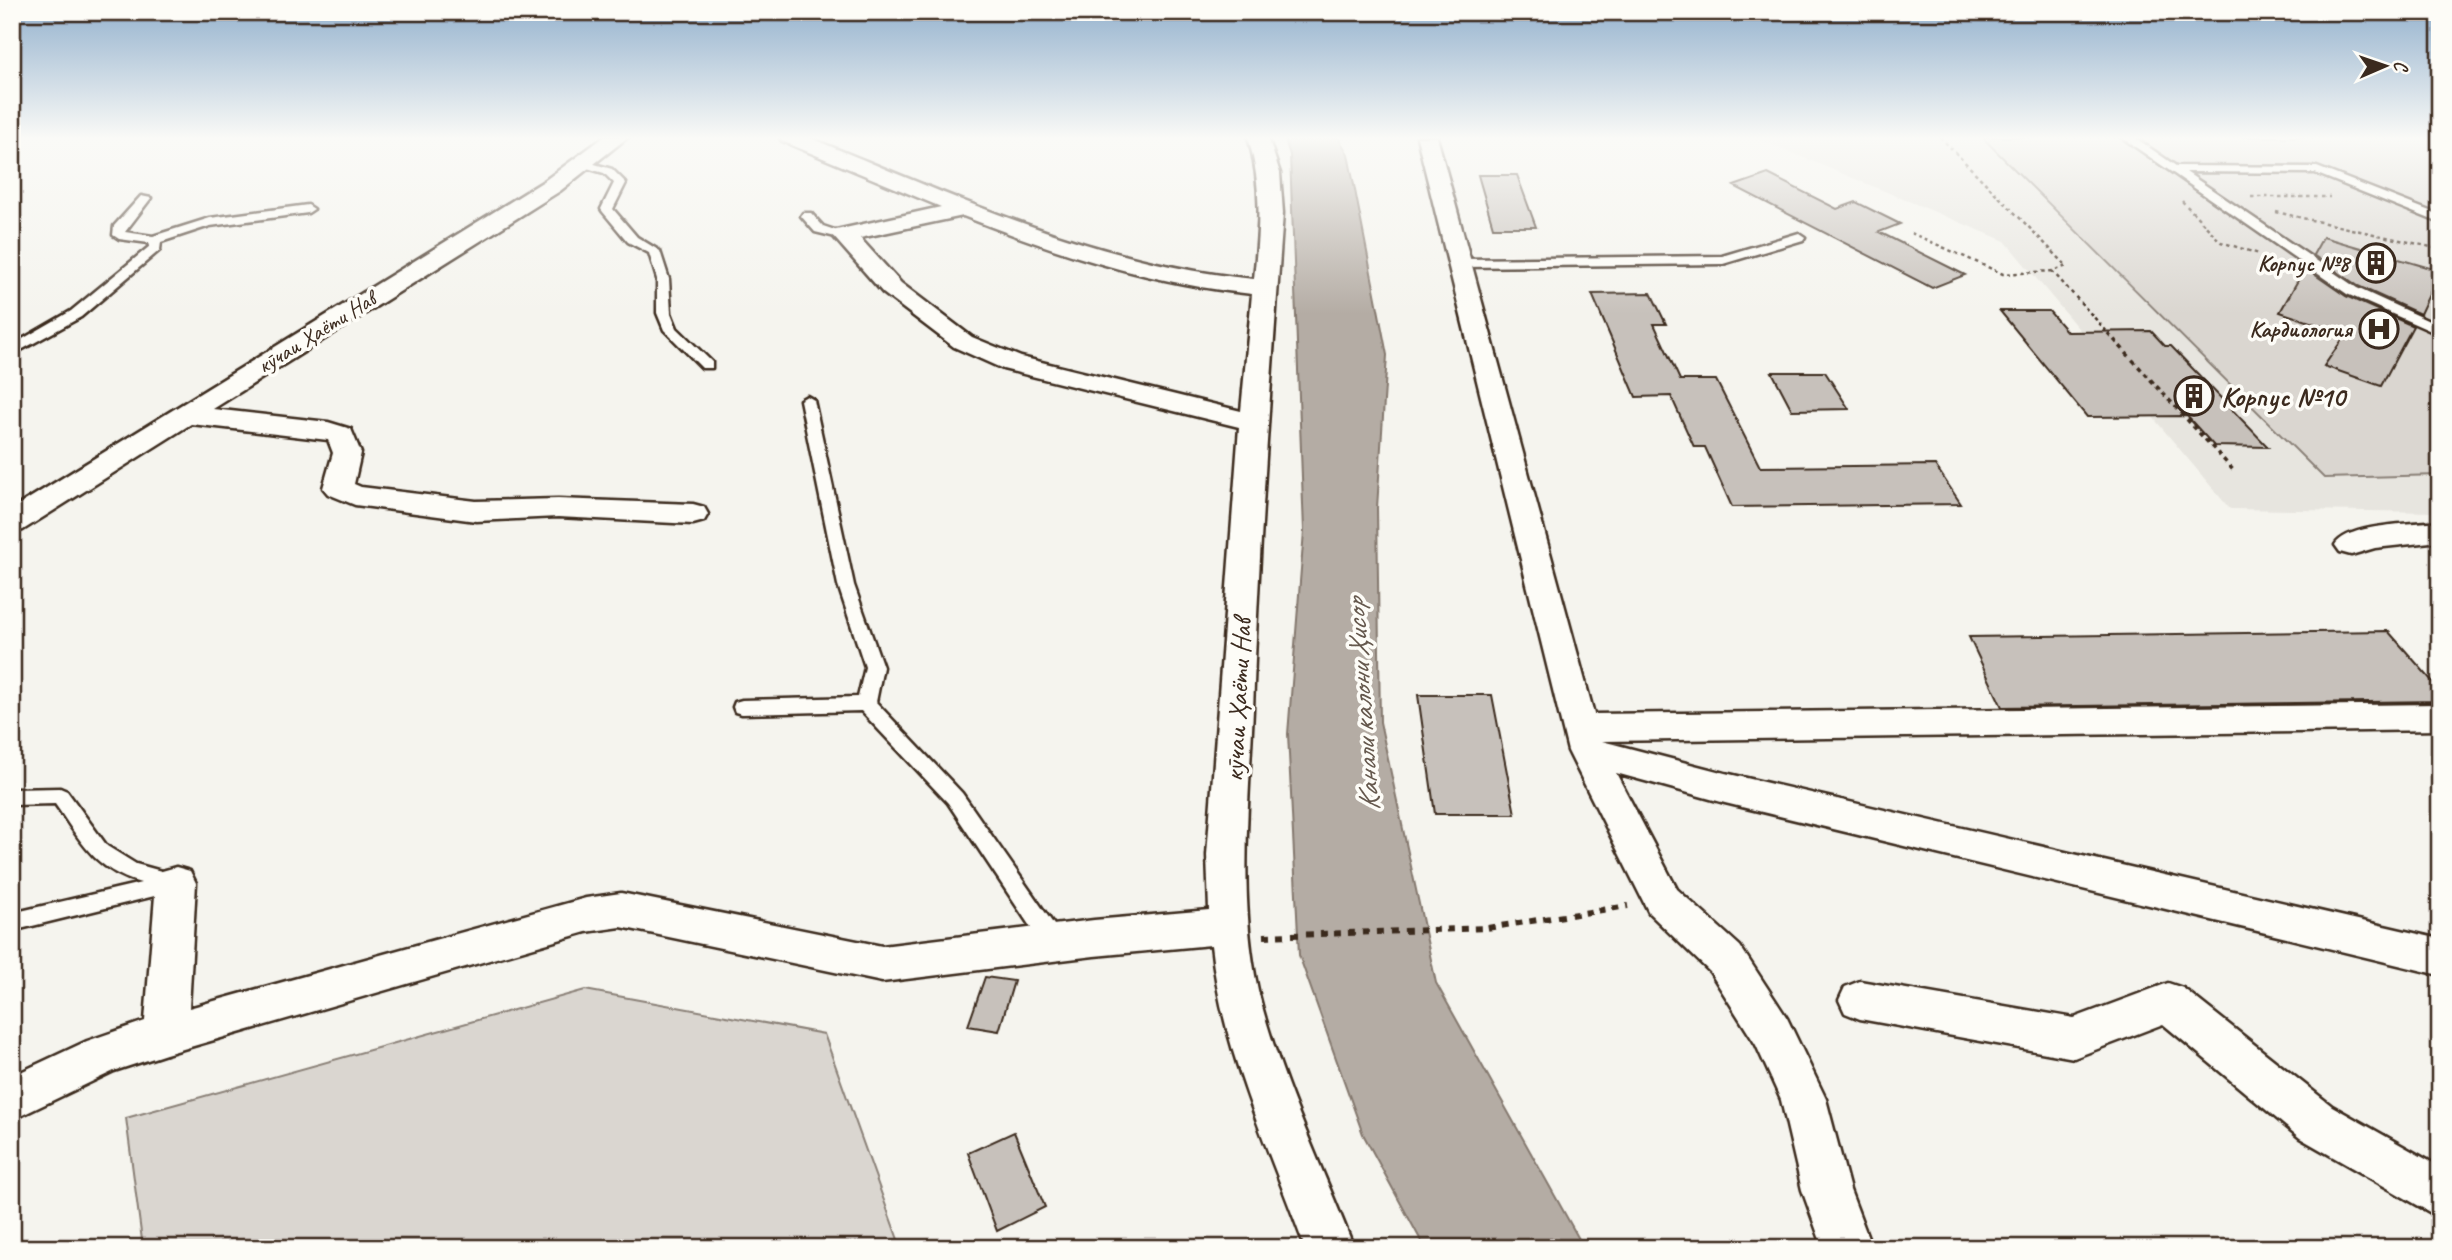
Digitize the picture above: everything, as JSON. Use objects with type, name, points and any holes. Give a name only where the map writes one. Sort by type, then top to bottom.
[{"type":"street","name":"кӯчаи Ҳаёти Нав","points":[[12,523],[534,196]]},
{"type":"street","points":[[933,196],[1100,257],[1169,276],[1266,288]]},
{"type":"street","name":"кӯчаи Ҳаёти Нав","points":[[1271,196],[1272,214],[1266,288],[1252,422],[1227,855],[1245,931],[1237,989],[1256,1054],[1331,1248]]},
{"type":"street","points":[[1443,196],[1583,739],[1663,901],[1725,959],[1772,1032],[1802,1099],[1826,1190],[1848,1248]]},
{"type":"street","points":[[844,235],[965,209]]},
{"type":"street","points":[[844,235],[892,288],[963,342],[1012,363],[1252,422]]},
{"type":"street","points":[[187,415],[328,430],[341,435],[347,453],[338,488],[355,496],[476,511],[558,508],[693,514]]},
{"type":"street","points":[[2351,545],[2371,538],[2440,531]]},
{"type":"street","points":[[1583,739],[2440,717]]},
{"type":"street","points":[[1583,739],[1725,788],[2440,957]]},
{"type":"street","points":[[166,1034],[176,883]]},
{"type":"street","points":[[12,1099],[103,1055],[166,1034],[586,915],[621,910],[882,964],[909,963],[1053,942],[1245,931]]},
{"type":"street","points":[[1860,1000],[2074,1038],[2168,1003],[2316,1122],[2440,1194]]},
{"type":"lane","points":[[614,196],[607,209],[619,222],[630,241],[654,251],[663,279],[664,313],[671,330],[707,365]]},
{"type":"lane","points":[[2382,196],[2440,219]]},
{"type":"lane","points":[[2210,197],[2352,291],[2440,331]]},
{"type":"lane","points":[[145,198],[118,229],[119,235],[154,240],[175,229],[203,222],[308,209]]},
{"type":"lane","points":[[807,216],[819,229],[844,235]]},
{"type":"lane","points":[[1461,263],[1723,260],[1800,237]]},
{"type":"lane","points":[[12,351],[76,314],[156,247],[154,240]]},
{"type":"lane","points":[[807,400],[846,585],[874,667],[866,704]]},
{"type":"lane","points":[[742,707],[866,704],[955,799],[1053,942]]},
{"type":"lane","points":[[12,797],[60,796],[100,852],[130,871],[176,883]]},
{"type":"lane","points":[[12,922],[176,883]]},
{"type":"path","points":[[1911,233],[2003,274],[2052,271],[2067,266],[1998,196]]},
{"type":"path","points":[[2177,197],[2388,198]]},
{"type":"path","points":[[2264,209],[2440,249]]},
{"type":"path","points":[[2052,271],[2234,471]]},
{"type":"path","points":[[1245,931],[1487,928],[1663,901]]},
{"type":"shaded area","points":[[1896,196],[2440,196],[2440,512],[2230,509],[2005,241]]},
{"type":"shaded area","points":[[2041,196],[2440,196],[2440,475],[2324,478]]},
{"type":"shaded area","points":[[585,990],[824,1034],[901,1248],[143,1248],[126,1118]]},
{"type":"water","name":"Канали калони Ҳисор","points":[[1292,196],[1356,196],[1387,355],[1377,508],[1380,722],[1436,983],[1584,1248],[1425,1248],[1363,1134],[1299,955],[1288,734],[1304,531]]},
{"type":"building","points":[[1484,196],[1525,196],[1536,227],[1493,227]]},
{"type":"building","points":[[1753,196],[1811,196],[1837,209],[1856,202],[1900,224],[1879,232],[1965,275],[1932,288]]},
{"type":"building","points":[[2323,237],[2440,271],[2420,314],[2358,286],[2313,255]]},
{"type":"building","points":[[2305,268],[2346,296],[2413,326],[2381,386],[2324,366],[2346,334],[2280,312]]},
{"type":"building","points":[[1651,293],[1666,324],[1654,324],[1680,380],[1716,380],[1760,467],[1935,465],[1961,504],[1732,507],[1705,447],[1694,447],[1671,396],[1636,397],[1592,294]]},
{"type":"building","points":[[2000,311],[2049,311],[2067,332],[2151,331],[2165,346],[2171,346],[2268,447],[2214,446],[2187,416],[2087,417]]},
{"type":"building","points":[[1772,372],[1825,372],[1849,409],[1792,410]]},
{"type":"building","points":[[2388,631],[2440,690],[2440,701],[2002,707],[1969,637]]},
{"type":"building","points":[[1418,695],[1492,695],[1515,814],[1435,814]]},
{"type":"building","points":[[985,977],[1014,981],[999,1031],[968,1026]]},
{"type":"building","points":[[1014,1132],[1045,1207],[997,1231],[968,1153]]},
{"type":"place","name":"Корпус №8","points":[[2376,263]]},
{"type":"place","name":"Кардиология","points":[[2379,329]]},
{"type":"place","name":"Корпус №10","points":[[2194,396]]}]
